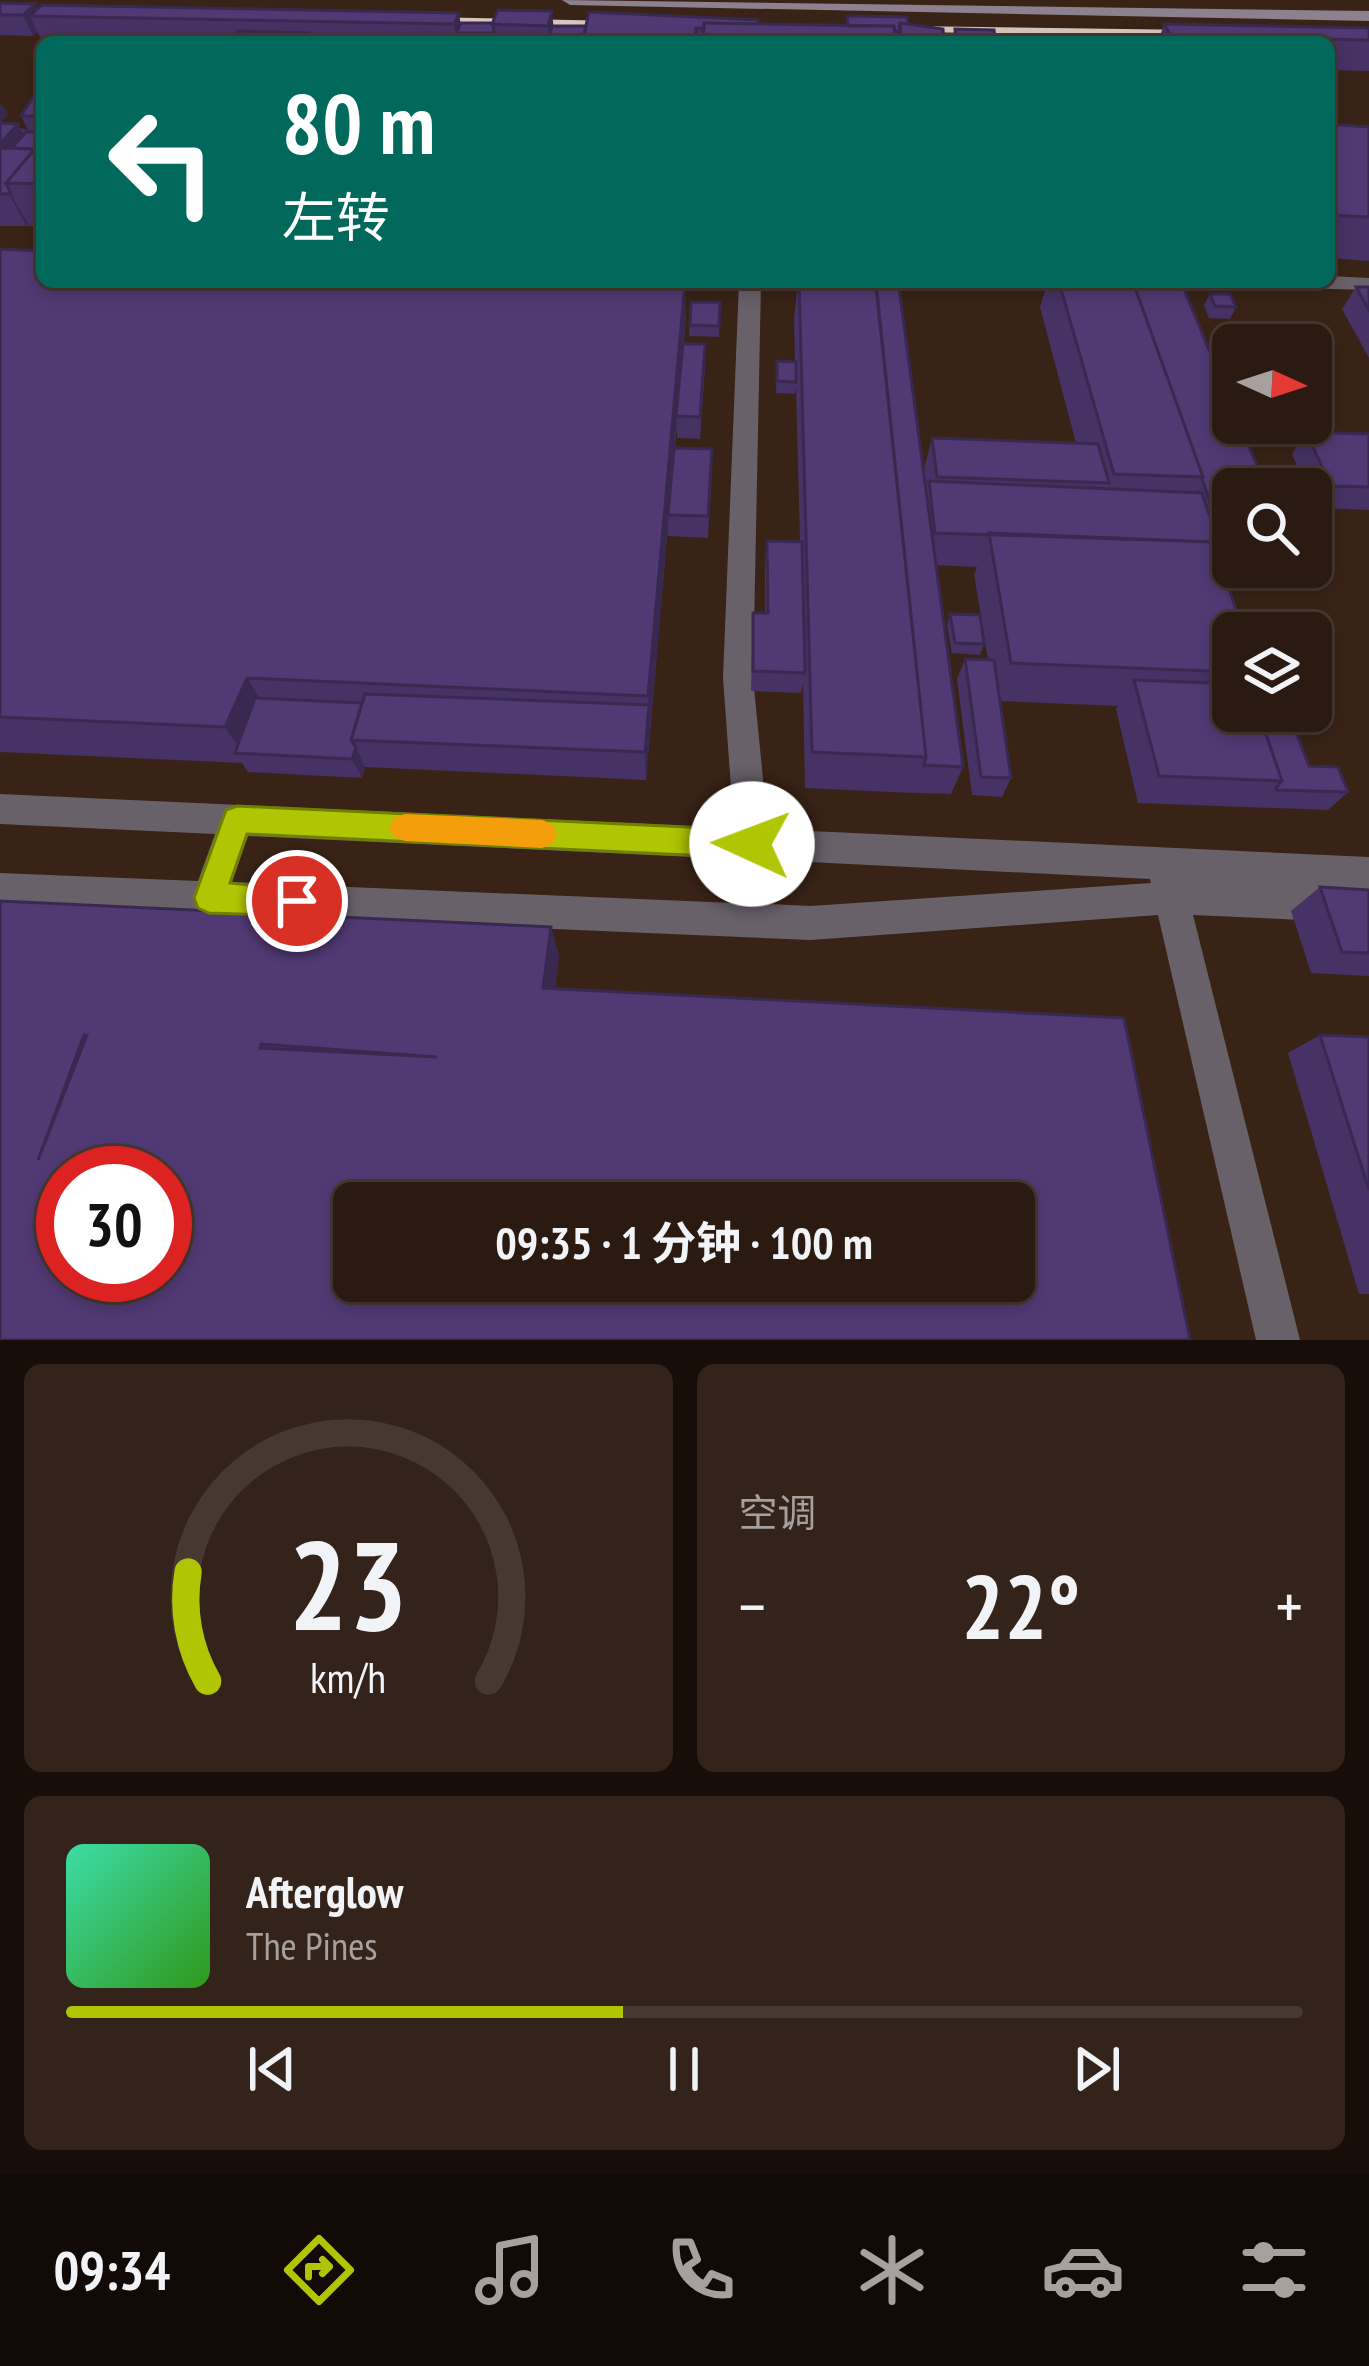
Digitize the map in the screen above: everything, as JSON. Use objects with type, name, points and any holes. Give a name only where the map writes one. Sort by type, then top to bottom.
[{"type":"main road","points":[[570,0],[1369,16]]},
{"type":"main road","points":[[1089,0],[1369,5]]},
{"type":"street","points":[[1335,283],[1369,284]]},
{"type":"street","points":[[750,288],[738,678],[752,844],[751,920]]},
{"type":"street","points":[[0,808],[752,844],[1167,880],[1369,906]]},
{"type":"street","points":[[209,898],[237,820]]},
{"type":"street","points":[[0,889],[811,923],[1167,880],[1369,873]]},
{"type":"street","points":[[1167,880],[1278,1340]]},
{"type":"building","points":[[0,3],[35,4],[23,15],[0,15]]},
{"type":"building","points":[[42,5],[459,13],[454,24],[30,16]]},
{"type":"building","points":[[498,10],[552,11],[548,26],[492,24]]},
{"type":"building","points":[[589,12],[758,20],[758,24],[704,23],[704,28],[696,28],[695,36],[584,36]]},
{"type":"building","points":[[847,16],[907,17],[908,24],[900,23],[899,32],[894,26],[848,26]]},
{"type":"building","points":[[461,23],[493,23],[494,33],[456,33]]},
{"type":"building","points":[[704,23],[894,26],[895,36],[703,36]]},
{"type":"building","points":[[900,23],[943,29],[944,36],[901,36]]},
{"type":"building","points":[[1164,24],[1369,28],[1369,40],[1171,36]]},
{"type":"building","points":[[552,26],[586,26],[584,36],[550,36]]},
{"type":"building","points":[[955,29],[994,30],[995,36],[956,36]]},
{"type":"building","points":[[238,31],[308,33],[306,36],[233,36]]},
{"type":"building","points":[[35,94],[36,116],[21,116]]},
{"type":"building","points":[[0,123],[18,124],[0,144]]},
{"type":"building","points":[[1335,124],[1369,127],[1369,217],[1335,215]]},
{"type":"building","points":[[26,132],[36,132],[35,149],[12,148]]},
{"type":"building","points":[[36,147],[36,184],[6,183]]},
{"type":"building","points":[[0,148],[35,149],[6,183],[9,194],[0,194]]},
{"type":"building","points":[[0,249],[36,251],[36,288],[684,288],[648,696],[247,678],[225,727],[0,717]]},
{"type":"building","points":[[1356,287],[1369,287],[1369,310]]},
{"type":"building","points":[[799,288],[877,288],[926,757],[812,752]]},
{"type":"building","points":[[876,288],[899,288],[963,767],[924,765]]},
{"type":"building","points":[[1061,288],[1135,288],[1203,477],[1114,474]]},
{"type":"building","points":[[1135,288],[1183,288],[1212,357],[1212,444],[1248,444],[1258,468],[1212,468],[1212,507]]},
{"type":"building","points":[[1210,294],[1230,294],[1236,307],[1215,306]]},
{"type":"building","points":[[691,302],[720,302],[719,326],[690,325]]},
{"type":"building","points":[[683,344],[705,344],[700,417],[676,416]]},
{"type":"building","points":[[777,361],[796,362],[796,382],[777,381]]},
{"type":"building","points":[[1332,433],[1369,434],[1369,487],[1332,486],[1332,468],[1323,468],[1312,444],[1332,444]]},
{"type":"building","points":[[932,438],[1098,444],[1109,483],[937,477]]},
{"type":"building","points":[[674,448],[712,449],[708,516],[668,515]]},
{"type":"building","points":[[929,481],[1202,493],[1212,522],[1212,542],[935,533]]},
{"type":"building","points":[[989,533],[1212,542],[1212,588],[1229,588],[1237,612],[1212,612],[1212,671],[1011,663]]},
{"type":"building","points":[[767,541],[802,542],[805,673],[753,671],[753,613],[768,613]]},
{"type":"building","points":[[950,614],[980,615],[984,644],[955,643]]},
{"type":"building","points":[[965,659],[994,660],[1011,778],[981,777]]},
{"type":"building","points":[[1134,680],[1212,683],[1212,732],[1265,732],[1282,781],[1159,776]]},
{"type":"building","points":[[365,694],[649,705],[645,752],[351,740]]},
{"type":"building","points":[[255,698],[362,703],[351,740],[356,748],[352,759],[235,753]]},
{"type":"building","points":[[1265,732],[1296,732],[1309,766],[1338,767],[1348,792],[1276,790],[1282,781]]},
{"type":"building","points":[[1320,887],[1369,890],[1369,953],[1342,952]]},
{"type":"building","points":[[0,901],[551,927],[543,988],[1124,1018],[1190,1340],[0,1340]],"holes":[[[261,1044],[437,1057],[260,1048]]]},
{"type":"building","points":[[1320,1035],[1369,1037],[1369,1190]]},
{"type":"railway","points":[[427,20],[619,24]]},
{"type":"railway","points":[[907,29],[1195,33]]},
{"type":"slow traffic","points":[[405,828],[542,834]]},
{"type":"route","points":[[297,901],[209,898],[237,820],[752,844]]}]
